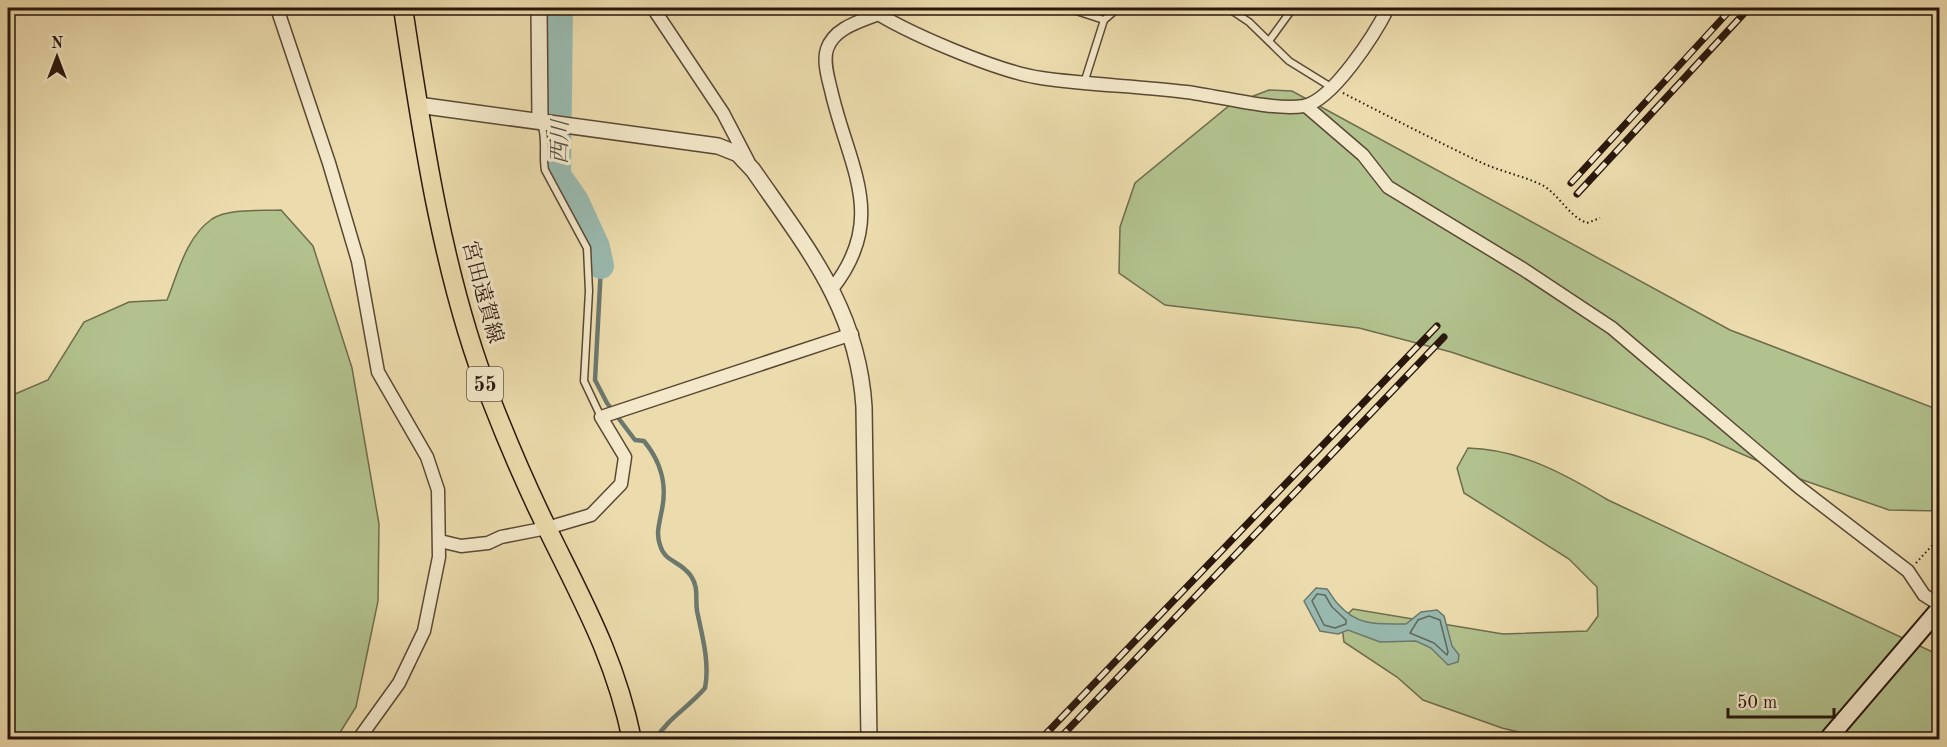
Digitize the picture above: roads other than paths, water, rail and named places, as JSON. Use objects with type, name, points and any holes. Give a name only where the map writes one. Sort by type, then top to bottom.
[{"type":"main road","name":"宮田遠賀線","points":[[403,8],[418,105],[453,274],[468,334],[516,462],[596,623],[615,674],[632,740]]},
{"type":"main road","points":[[1827,740],[1940,607]]},
{"type":"street","points":[[277,8],[356,251],[378,372],[427,457],[438,490],[440,541],[424,631],[399,683],[358,740]]},
{"type":"street","points":[[538,8],[540,120]]},
{"type":"street","points":[[653,8],[723,113],[753,170],[832,289],[852,334],[862,379],[864,407],[869,740]]},
{"type":"street","points":[[832,289],[854,255],[861,223],[862,198],[836,112],[826,69],[827,48],[845,28],[874,11],[891,8]]},
{"type":"street","points":[[874,11],[958,50],[1016,72],[1039,78],[1185,92],[1282,106],[1306,106],[1332,88],[1355,61],[1384,9]]},
{"type":"street","points":[[418,105],[718,146],[738,154],[753,170]]},
{"type":"street","points":[[1306,106],[1363,155],[1388,187],[1523,269],[1612,328],[1800,488],[1908,571],[1924,595],[1940,607]]},
{"type":"street","points":[[440,541],[461,546],[488,543],[501,537],[547,528],[591,515],[621,484],[625,457],[601,417],[852,334]]},
{"type":"lane","points":[[1066,8],[1104,20]]},
{"type":"lane","points":[[1084,82],[1104,20],[1118,8]]},
{"type":"lane","points":[[1228,8],[1269,41],[1289,61],[1332,88]]},
{"type":"lane","points":[[1269,41],[1293,8]]},
{"type":"lane","points":[[540,120],[544,133],[545,170],[587,248],[589,291],[584,381],[601,417]]},
{"type":"water","points":[[1316,588],[1327,589],[1353,617],[1369,623],[1406,624],[1421,612],[1437,610],[1444,616],[1452,646],[1459,655],[1458,662],[1448,665],[1431,648],[1416,641],[1380,642],[1348,630],[1338,634],[1320,631],[1304,601]]},
{"type":"waterway","name":"西川","points":[[560,8],[558,175],[576,201],[597,247],[601,266]]},
{"type":"waterway","points":[[601,266],[595,380],[607,403],[635,440],[644,441],[659,466],[664,494],[658,530],[659,541],[665,555],[687,571],[693,580],[706,659],[705,688],[655,740]]},
{"type":"railway","points":[[1571,183],[1732,8]]},
{"type":"railway","points":[[1577,194],[1749,8]]},
{"type":"railway","points":[[1040,740],[1437,326]]},
{"type":"railway","points":[[1058,740],[1444,337]]}]
